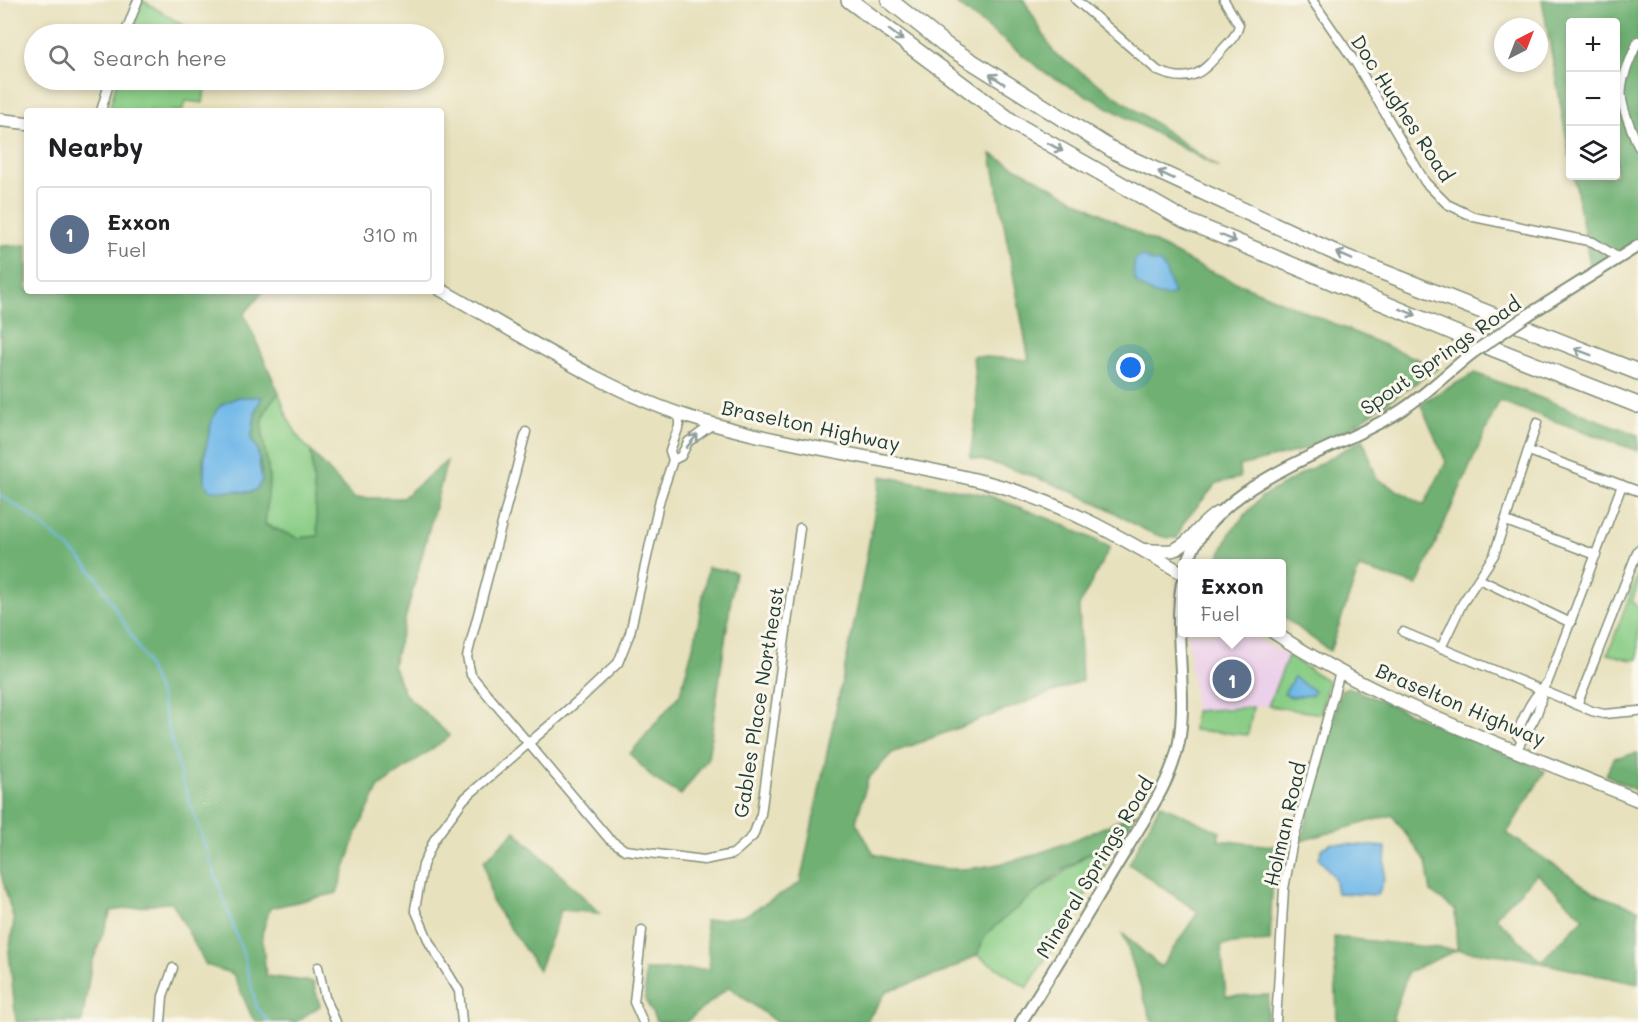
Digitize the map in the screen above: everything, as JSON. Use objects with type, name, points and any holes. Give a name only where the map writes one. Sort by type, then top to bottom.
[{"type":"highway","points":[[849,0],[1015,124],[1184,220],[1479,343],[1638,405]]},
{"type":"highway","points":[[889,0],[947,46],[1116,152],[1347,258],[1638,372]]},
{"type":"main road","points":[[0,120],[24,123]]},
{"type":"main road","name":"Braselton Highway","points":[[444,292],[593,375],[648,402],[679,414],[777,441],[991,483],[1055,505],[1144,550],[1178,571]]},
{"type":"main road","points":[[1144,550],[1169,551],[1180,547],[1206,519],[1218,513]]},
{"type":"main road","name":"Braselton Highway","points":[[1280,637],[1340,672],[1421,711],[1519,745],[1638,800]]},
{"type":"street","points":[[129,24],[138,0]]},
{"type":"street","points":[[1076,0],[1158,71],[1173,78],[1197,74],[1208,66],[1237,33],[1239,25],[1224,0]]},
{"type":"street","name":"Doc Hughes Road","points":[[1312,0],[1357,65],[1425,182],[1447,204],[1474,217],[1593,242],[1617,257]]},
{"type":"street","points":[[1638,41],[1621,80],[1621,102],[1638,146]]},
{"type":"street","points":[[103,108],[107,90]]},
{"type":"street","name":"Spout Springs Road","points":[[1189,559],[1192,548],[1218,513],[1262,480],[1336,446],[1395,414],[1471,354],[1617,257],[1638,246]]},
{"type":"street","points":[[462,1022],[459,991],[430,944],[415,909],[421,873],[434,840],[448,817],[482,782],[580,699],[618,663],[630,633],[660,500],[673,460],[670,451],[679,426],[679,414]]},
{"type":"street","points":[[1441,648],[1462,604],[1494,555],[1537,423]]},
{"type":"street","points":[[673,460],[681,456],[694,437],[713,424]]},
{"type":"street","name":"Gables Place Northeast","points":[[526,432],[467,657],[471,675],[609,839],[625,850],[704,860],[733,854],[753,836],[761,814],[800,528]]},
{"type":"street","points":[[1529,451],[1638,491]]},
{"type":"street","points":[[1519,745],[1529,732],[1542,700],[1541,690],[1548,681],[1623,485]]},
{"type":"street","points":[[1506,521],[1596,555]]},
{"type":"street","points":[[1578,705],[1638,550]]},
{"type":"street","points":[[1479,579],[1571,623]]},
{"type":"street","points":[[1403,632],[1604,714],[1638,711]]},
{"type":"street","name":"Mineral Springs Road","points":[[1021,1022],[1075,937],[1175,762],[1181,724],[1179,637]]},
{"type":"street","name":"Holman Road","points":[[1276,1022],[1284,889],[1292,846],[1340,672]]},
{"type":"street","points":[[642,930],[634,1002],[643,1022]]},
{"type":"street","points":[[318,967],[325,998],[336,1022]]},
{"type":"street","points":[[161,1022],[163,996],[173,968]]},
{"type":"shaded area","points":[[1188,637],[1255,637],[1288,656],[1268,706],[1195,711]]},
{"type":"green space","points":[[142,0],[181,24],[134,24]]},
{"type":"green space","points":[[952,0],[1024,0],[1054,53],[1219,168],[1047,74]]},
{"type":"green space","points":[[1542,0],[1638,0],[1638,250],[1592,276],[1575,180],[1620,180],[1620,18],[1566,18],[1566,135],[1548,34],[1548,18],[1545,18]]},
{"type":"green space","points":[[114,90],[205,90],[203,103],[186,101],[183,108],[110,108]]},
{"type":"green space","points":[[991,154],[1198,266],[1438,368],[1350,428],[1299,451],[1239,466],[1240,478],[1217,483],[1184,522],[1177,538],[1167,538],[1146,531],[1107,508],[1051,483],[970,457],[977,409],[973,356],[1029,360]]},
{"type":"green space","points":[[24,245],[24,294],[261,294],[244,314],[279,393],[270,403],[263,423],[262,433],[269,477],[265,525],[298,538],[318,536],[311,451],[354,498],[402,498],[447,461],[393,665],[404,693],[450,736],[379,787],[357,832],[337,893],[270,908],[262,934],[266,976],[313,982],[320,1006],[296,1022],[257,1022],[252,1017],[233,974],[206,965],[172,902],[111,911],[91,966],[82,1022],[16,1022],[9,952],[14,921],[0,871],[0,246]],"holes":[[[239,397],[261,397],[256,409],[251,440],[257,448],[262,472],[251,492],[234,491],[204,481],[203,458],[221,405]]]},
{"type":"green space","points":[[1475,373],[1638,435],[1638,451],[1499,401],[1417,585],[1359,568],[1330,651],[1286,619],[1286,559],[1220,559],[1219,557],[1231,531],[1261,497],[1363,439],[1377,479],[1424,505],[1446,462],[1420,403]]},
{"type":"green space","points":[[279,393],[288,419],[301,441],[311,451],[318,536],[298,538],[265,524],[269,477],[262,433],[263,423],[270,403]]},
{"type":"green space","points":[[881,476],[988,495],[1055,521],[1110,547],[1079,606],[1082,681],[892,753],[868,779],[856,822],[874,854],[937,868],[962,869],[995,865],[1036,854],[1136,813],[1122,837],[1061,871],[986,934],[977,955],[945,972],[887,991],[866,1022],[776,1022],[729,987],[686,1022],[657,1022],[645,999],[645,970],[710,969],[705,921],[744,916],[800,883],[858,604]]},
{"type":"green space","points":[[708,567],[735,572],[708,758],[681,795],[654,779],[630,754],[680,694],[696,636]]},
{"type":"green space","points":[[1638,573],[1638,586],[1632,602],[1638,607],[1638,659],[1631,660],[1608,654]]},
{"type":"green space","points":[[1288,656],[1328,681],[1321,714],[1268,706]]},
{"type":"green space","points":[[1348,687],[1545,771],[1507,833],[1598,895],[1638,909],[1638,984],[1510,956],[1457,950],[1455,910],[1431,892],[1426,862],[1392,815],[1301,841],[1341,690]],"holes":[[[1537,874],[1584,918],[1541,961],[1495,917]]]},
{"type":"green space","points":[[1253,707],[1248,735],[1193,730],[1195,711]]},
{"type":"green space","points":[[1638,753],[1638,783],[1635,790],[1606,775],[1614,758]]},
{"type":"green space","points":[[1160,804],[1220,832],[1218,840],[1281,847],[1272,890],[1270,941],[1221,945],[1226,996],[1269,995],[1266,1022],[1152,1022],[1123,934],[1161,967],[1198,912],[1129,864]]},
{"type":"green space","points":[[515,831],[600,913],[561,910],[539,970],[492,902],[484,861]]},
{"type":"green space","points":[[1122,837],[1027,988],[977,955],[985,934],[1017,907],[1088,854]]},
{"type":"green space","points":[[1334,937],[1457,950],[1408,972],[1393,1017],[1395,1022],[1337,1022]]},
{"type":"water","points":[[1143,256],[1152,262],[1159,262],[1165,269],[1174,294],[1158,295],[1138,283],[1134,274],[1135,259]]},
{"type":"water","points":[[239,397],[262,397],[256,409],[251,440],[257,448],[262,481],[256,490],[251,492],[210,490],[206,485],[204,465],[207,441],[215,413],[226,403]]},
{"type":"water","points":[[1294,677],[1314,691],[1312,695],[1291,697],[1284,694]]},
{"type":"water","points":[[1332,843],[1386,847],[1384,879],[1378,895],[1337,893],[1334,877],[1319,858],[1322,848]]},
{"type":"waterway","points":[[0,495],[29,514],[81,559],[98,579],[144,657],[160,696],[181,777],[243,954],[257,1008],[269,1022]]},
{"type":"place","name":"Exxon","points":[[1232,679]]}]
